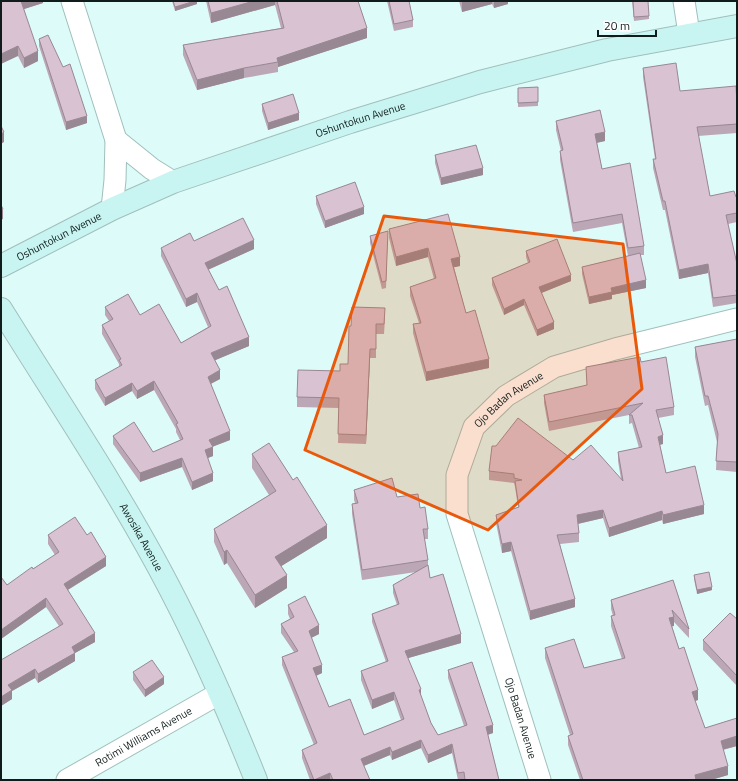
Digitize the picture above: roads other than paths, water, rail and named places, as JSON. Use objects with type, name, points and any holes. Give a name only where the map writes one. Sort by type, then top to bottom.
[{"type":"main road","name":"Oshuntokun Avenue","points":[[1,266],[112,210],[173,182],[350,122],[480,82],[608,50],[737,26]]},
{"type":"main road","name":"Awosika Avenue","points":[[1,309],[113,488],[169,588],[220,693],[256,780]]},
{"type":"street","points":[[72,1],[116,140],[115,180],[112,210]]},
{"type":"street","points":[[684,1],[689,34]]},
{"type":"street","points":[[116,140],[152,169],[173,182]]},
{"type":"street","name":"Ojo Badan Avenue","points":[[540,780],[457,514],[458,475],[474,427],[506,396],[554,367],[616,349],[737,320]]},
{"type":"street","name":"Rotimi Williams Avenue","points":[[67,780],[220,693]]}]
